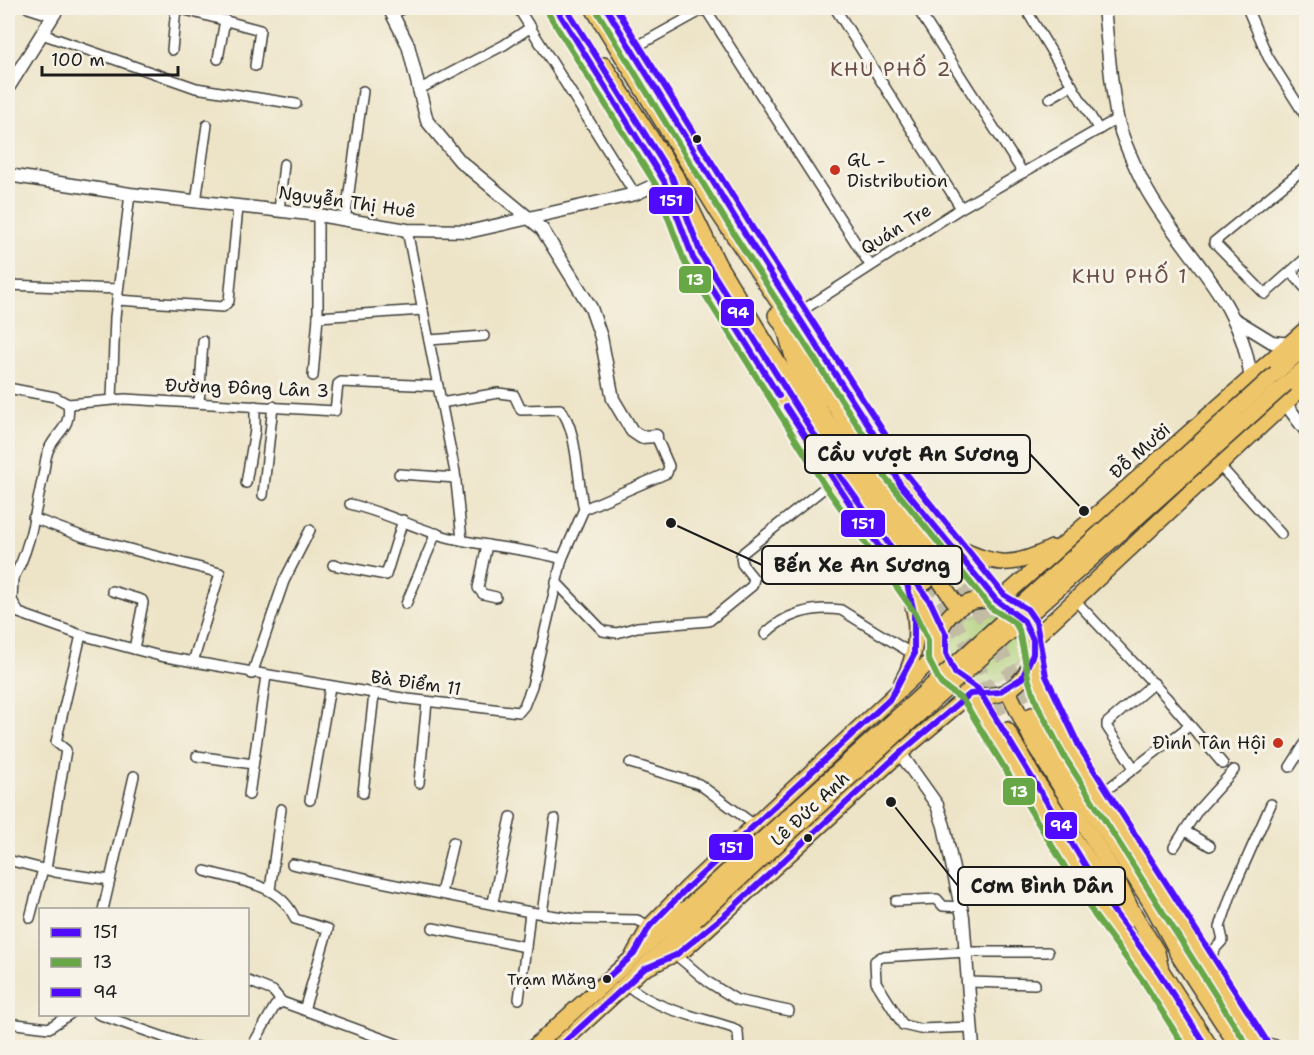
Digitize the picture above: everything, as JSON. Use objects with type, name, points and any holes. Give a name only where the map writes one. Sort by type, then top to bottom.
[{"type":"main road","points":[[556,8],[670,178],[688,248],[715,294],[788,400],[860,491],[926,582]]},
{"type":"main road","points":[[567,8],[712,252],[788,400],[833,481],[938,638]]},
{"type":"main road","points":[[593,8],[607,17],[632,49],[790,320],[864,453],[949,569]]},
{"type":"main road","points":[[607,17],[719,214],[753,280],[790,320],[877,439],[892,471],[998,602],[1021,616],[1033,647],[1045,700],[1072,752],[1101,794],[1184,931],[1258,1044]]},
{"type":"main road","points":[[712,252],[715,294]]},
{"type":"main road","points":[[790,320],[796,368],[822,414],[959,609]]},
{"type":"main road","name":"Đỗ Mười","points":[[998,602],[1306,329]]},
{"type":"main road","points":[[1281,378],[1291,344],[1306,339]]},
{"type":"main road","points":[[690,915],[942,692],[1281,378],[1306,346]]},
{"type":"main road","points":[[1281,378],[1306,367]]},
{"type":"main road","points":[[1285,403],[1306,373]]},
{"type":"main road","points":[[970,694],[996,695],[1008,691],[1020,682],[1028,669],[1033,647],[1074,599],[1306,384]]},
{"type":"main road","points":[[788,400],[822,414]]},
{"type":"main road","points":[[954,547],[1005,553],[1038,547],[1052,548],[1068,541],[1072,562],[1081,572],[1102,574]]},
{"type":"main road","points":[[890,699],[889,684],[906,650],[911,598]]},
{"type":"main road","points":[[890,699],[903,679],[914,655],[911,598]]},
{"type":"main road","points":[[998,602],[974,601],[959,609],[942,625],[938,638],[937,655],[948,679],[970,694],[1103,911],[1196,1047]]},
{"type":"main road","name":"Lê Đức Anh","points":[[633,954],[650,926],[937,655]]},
{"type":"main road","points":[[1008,691],[1035,746],[1114,873],[1131,909],[1157,952],[1161,970]]},
{"type":"main road","name":"Lê Đức Anh","points":[[644,969],[676,955],[725,915],[922,733],[970,694]]},
{"type":"main road","points":[[890,699],[904,705],[914,714],[922,733]]},
{"type":"main road","points":[[1032,715],[1152,904],[1182,960]]},
{"type":"main road","points":[[1007,730],[1031,773],[1211,1047]]},
{"type":"main road","points":[[1114,873],[1143,904],[1239,1047]]},
{"type":"main road","name":"Lê Đức Anh","points":[[533,1047],[633,954],[690,915]]},
{"type":"main road","name":"Lê Đức Anh","points":[[557,1047],[644,969],[690,915]]},
{"type":"main road","points":[[1184,931],[1194,963],[1217,1013]]},
{"type":"main road","points":[[1142,965],[1176,993]]},
{"type":"street","points":[[8,88],[56,12],[28,8]]},
{"type":"street","points":[[172,50],[177,8],[260,30],[255,66]]},
{"type":"street","points":[[518,8],[635,194]]},
{"type":"street","points":[[632,49],[706,8],[870,265]]},
{"type":"street","points":[[835,8],[961,208]]},
{"type":"street","points":[[917,8],[1023,173]]},
{"type":"street","points":[[1025,8],[1099,130]]},
{"type":"street","points":[[1104,8],[1117,119],[1150,197],[1194,255],[1236,320],[1248,355],[1251,380]]},
{"type":"street","points":[[1247,8],[1268,57],[1306,117]]},
{"type":"street","points":[[395,10],[408,45],[427,121],[460,161],[542,230],[591,308],[601,337],[613,399],[632,431],[641,437],[656,436],[669,466],[667,473],[584,509],[578,485],[578,460],[560,409],[521,410],[514,395],[498,393],[441,403]]},
{"type":"street","points":[[218,59],[225,20]]},
{"type":"street","points":[[418,90],[504,45],[531,27]]},
{"type":"street","points":[[42,34],[195,88],[296,104]]},
{"type":"street","points":[[1050,98],[1072,85]]},
{"type":"street","points":[[345,221],[363,91]]},
{"type":"street","name":"Quán Tre","points":[[790,320],[870,265],[961,208],[1117,119]]},
{"type":"street","points":[[196,202],[207,125]]},
{"type":"street","points":[[279,211],[284,164]]},
{"type":"street","points":[[1306,167],[1214,242],[1265,294],[1292,273],[1306,258]]},
{"type":"street","name":"Nguyễn Thị Huê","points":[[8,175],[130,194],[318,215],[407,230],[478,231],[528,217],[635,194],[670,178]]},
{"type":"street","points":[[112,399],[117,300],[130,194]]},
{"type":"street","points":[[117,300],[224,308],[228,301],[238,207]]},
{"type":"street","points":[[313,376],[318,317],[318,215]]},
{"type":"street","points":[[407,230],[456,478],[462,540]]},
{"type":"street","points":[[1292,273],[1306,289]]},
{"type":"street","points":[[8,285],[118,289]]},
{"type":"street","points":[[318,317],[423,310]]},
{"type":"street","points":[[1236,320],[1265,339],[1291,344]]},
{"type":"street","points":[[429,340],[484,336]]},
{"type":"street","points":[[199,402],[203,341]]},
{"type":"street","name":"Đường Đông Lân 3","points":[[68,404],[112,399],[335,411],[338,384],[341,382],[438,386]]},
{"type":"street","points":[[8,388],[55,397],[68,404],[70,414],[63,432],[49,448],[19,569],[10,575]]},
{"type":"street","points":[[1285,403],[1306,431]]},
{"type":"street","points":[[246,483],[255,430],[255,405]]},
{"type":"street","points":[[263,495],[273,406]]},
{"type":"street","points":[[1219,465],[1281,534]]},
{"type":"street","points":[[399,474],[456,478]]},
{"type":"street","points":[[556,582],[603,631],[617,633],[637,627],[709,621],[752,586],[754,579],[742,564],[741,556],[744,552],[833,481]]},
{"type":"street","points":[[350,504],[462,540],[537,552],[562,559]]},
{"type":"street","name":"Bà Điểm 11","points":[[10,575],[12,600],[18,613],[81,635],[134,649],[252,674],[427,702],[519,712],[532,686],[562,559],[584,509]]},
{"type":"street","points":[[33,518],[105,543],[220,573],[194,662]]},
{"type":"street","points":[[333,565],[386,575],[403,520]]},
{"type":"street","points":[[252,674],[284,581],[310,530]]},
{"type":"street","points":[[406,603],[436,533]]},
{"type":"street","points":[[487,545],[478,588],[483,594],[496,597]]},
{"type":"street","points":[[112,591],[142,600],[134,649]]},
{"type":"street","points":[[1074,599],[1154,683],[1223,764]]},
{"type":"street","points":[[765,634],[774,626],[799,612],[833,609],[841,610],[906,650]]},
{"type":"street","points":[[30,918],[53,827],[66,750],[56,742],[81,635]]},
{"type":"street","points":[[249,795],[266,676]]},
{"type":"street","points":[[1134,768],[1107,727],[1107,723],[1154,683]]},
{"type":"street","points":[[309,800],[330,687]]},
{"type":"street","points":[[363,793],[374,694]]},
{"type":"street","points":[[419,783],[427,702]]},
{"type":"street","points":[[1101,794],[1189,726]]},
{"type":"street","points":[[1290,767],[1306,742]]},
{"type":"street","points":[[900,753],[937,806],[961,907],[973,1047]]},
{"type":"street","points":[[197,756],[253,764]]},
{"type":"street","points":[[630,763],[699,784],[756,826]]},
{"type":"street","points":[[1174,847],[1198,810],[1234,770]]},
{"type":"street","points":[[103,908],[134,776]]},
{"type":"street","points":[[1209,967],[1214,950],[1223,940],[1220,927],[1232,892],[1271,804]]},
{"type":"street","points":[[270,890],[281,809]]},
{"type":"street","points":[[493,902],[511,817]]},
{"type":"street","points":[[542,914],[555,819]]},
{"type":"street","points":[[1185,831],[1210,846]]},
{"type":"street","points":[[441,893],[453,842]]},
{"type":"street","points":[[8,860],[44,869],[110,880]]},
{"type":"street","points":[[292,864],[493,902],[530,912],[576,919],[637,920],[650,926]]},
{"type":"street","points":[[205,872],[275,891],[291,909],[295,919],[328,928],[304,1010]]},
{"type":"street","points":[[896,901],[937,899],[943,906],[961,907]]},
{"type":"street","points":[[519,999],[530,912]]},
{"type":"street","points":[[433,928],[526,947]]},
{"type":"street","points":[[971,1027],[920,1029],[903,1025],[876,982],[875,961],[881,957],[966,952],[1048,952]]},
{"type":"street","points":[[676,955],[708,982],[737,1000],[789,1011]]},
{"type":"street","points":[[249,981],[273,991],[282,1002],[408,1047]]},
{"type":"street","points":[[969,982],[1035,984]]},
{"type":"street","points":[[627,985],[642,997],[673,1010],[733,1028],[738,1032],[737,1046]]},
{"type":"street","points":[[251,1047],[275,1006],[282,1002]]},
{"type":"street","points":[[8,1023],[49,1028],[67,1016]]},
{"type":"street","points":[[104,1016],[189,1046],[203,1047]]},
{"type":"street","points":[[1258,1044],[1289,1047]]},
{"type":"green space","points":[[986,614],[999,617],[1011,624],[1018,636],[1021,649],[1018,662],[1011,674],[999,681],[986,684],[973,681],[961,674],[954,662],[951,649],[954,636],[961,624],[973,617]]},
{"type":"tunnel","points":[[949,569],[986,622],[1032,715]]},
{"type":"tunnel","points":[[926,582],[968,644],[1007,730]]},
{"type":"transit line","name":"151","points":[[556,8],[664,181],[693,258],[779,396]]},
{"type":"transit line","name":"94","points":[[566,8],[672,177],[701,254],[840,476],[931,603],[946,635],[946,653],[955,673],[978,689],[1110,906],[1158,971],[1204,1043]]},
{"type":"transit line","name":"151","points":[[558,1048],[644,969],[676,955],[725,915],[900,753],[970,694],[999,692],[1022,678],[1033,654],[1033,640],[1024,621],[996,600],[900,484],[877,439],[747,237],[606,8]]},
{"type":"transit line","name":"94","points":[[616,8],[755,232],[885,434],[900,466],[1004,595],[1027,609],[1036,622],[1046,676],[1080,748],[1268,1043]]},
{"type":"transit line","name":"13","points":[[548,13],[656,185],[685,263],[825,486],[915,613],[928,640],[928,658],[941,684],[963,700],[1095,916],[1143,981],[1185,1048]]},
{"type":"transit line","name":"13","points":[[598,13],[739,242],[869,443],[885,477],[991,608],[1015,623],[1019,630],[1029,681],[1037,704],[1064,756],[1249,1048]]},
{"type":"transit line","name":"151","points":[[605,980],[634,954],[650,926],[687,888],[890,699],[914,655],[914,612],[907,584],[867,530],[786,407]]},
{"type":"place","name":"GL - Distribution","points":[[835,170]]},
{"type":"place","name":"Cầu vượt An Sương","points":[[1084,511]]},
{"type":"place","name":"Bến Xe An Sương","points":[[671,523]]},
{"type":"place","name":"Đình Tân Hội","points":[[1278,743]]},
{"type":"place","name":"Cơm Bình Dân","points":[[891,802]]},
{"type":"place","name":"Trạm Măng","points":[[607,979]]},
{"type":"district","name":"KHU PHỐ 2","points":[[891,69]]},
{"type":"district","name":"KHU PHỐ 1","points":[[1130,276]]}]
